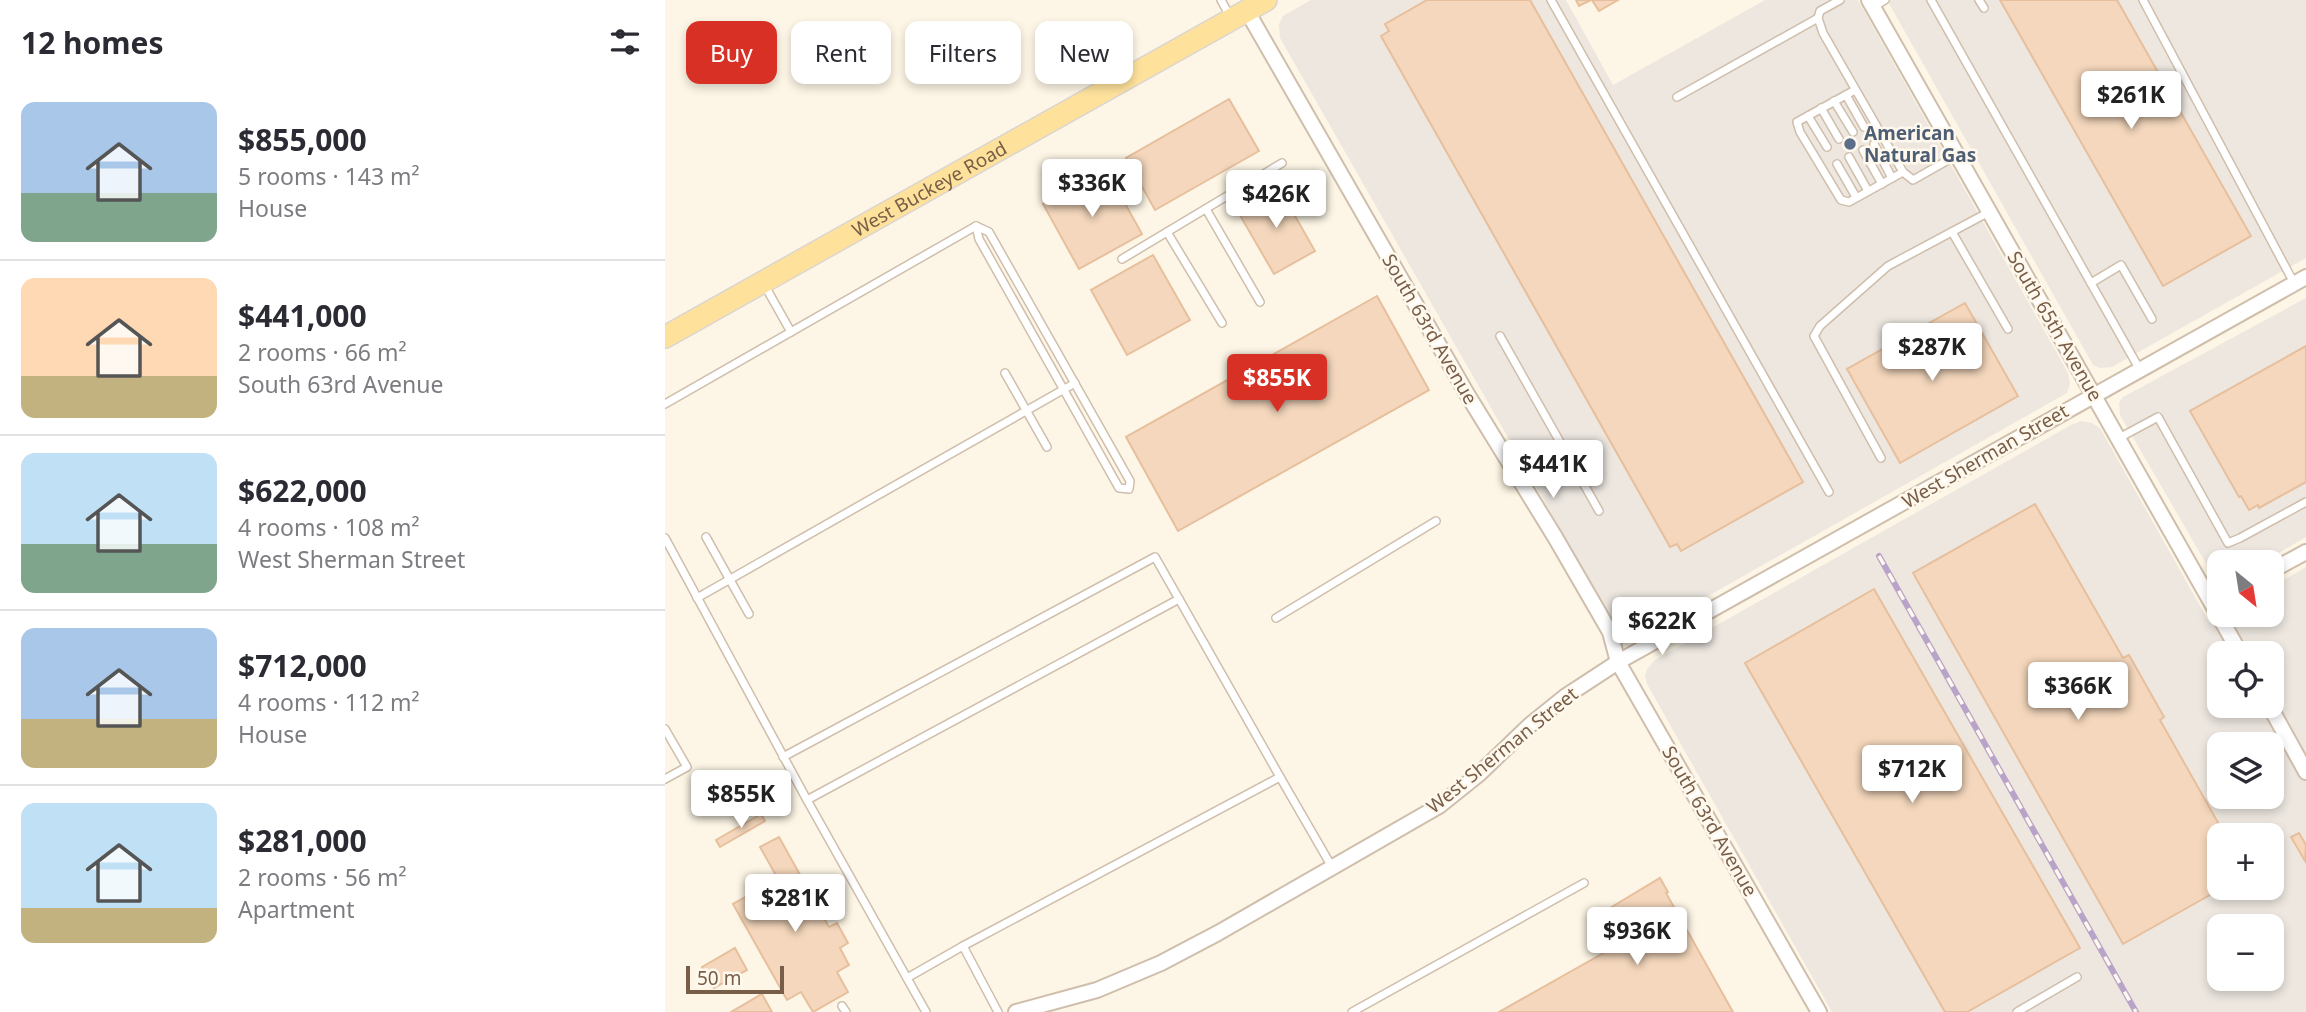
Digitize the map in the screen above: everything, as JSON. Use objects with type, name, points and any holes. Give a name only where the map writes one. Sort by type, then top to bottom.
[{"type":"main road","name":"West Buckeye Road","points":[[665,337],[1266,0]]},
{"type":"street","name":"South 65th Avenue","points":[[1876,2],[1957,155],[2207,588]]},
{"type":"street","name":"South 63rd Avenue","points":[[1239,15],[1603,620],[1619,662],[1819,1012]]},
{"type":"street","name":"West Sherman Street","points":[[1016,1012],[1123,981],[1218,933],[1439,806],[1566,696],[1619,662],[2300,280]]},
{"type":"street","points":[[2284,564],[2306,552]]},
{"type":"street","points":[[2276,718],[2306,772]]},
{"type":"lane","points":[[1221,0],[1239,15]]},
{"type":"lane","points":[[1551,0],[1829,492]]},
{"type":"lane","points":[[1839,0],[1820,11],[1818,18],[1823,33],[1903,172],[1913,180],[1957,155]]},
{"type":"lane","points":[[1931,0],[2140,370]]},
{"type":"lane","points":[[1979,0],[1984,8]]},
{"type":"lane","points":[[2143,0],[2300,280]]},
{"type":"lane","points":[[1677,97],[1818,18]]},
{"type":"lane","points":[[1855,90],[1797,122],[1800,132],[1841,200],[1849,202],[1903,172]]},
{"type":"lane","points":[[1846,95],[1864,127]]},
{"type":"lane","points":[[1834,101],[1853,132]]},
{"type":"lane","points":[[1821,108],[1839,139]]},
{"type":"lane","points":[[1808,116],[1827,147]]},
{"type":"lane","points":[[1874,144],[1892,178]]},
{"type":"lane","points":[[1863,150],[1882,184]]},
{"type":"lane","points":[[1849,157],[1868,191]]},
{"type":"lane","points":[[1122,259],[1282,163]]},
{"type":"lane","points":[[1836,164],[1856,198]]},
{"type":"lane","points":[[1206,209],[1260,302]]},
{"type":"lane","points":[[1881,458],[1814,336],[1820,326],[1888,266],[1990,211]]},
{"type":"lane","points":[[665,404],[977,226]]},
{"type":"lane","points":[[977,226],[989,232],[1130,481],[1129,489],[1119,488],[979,239],[977,226]]},
{"type":"lane","points":[[1167,232],[1222,323]]},
{"type":"lane","points":[[1952,232],[2008,329]]},
{"type":"lane","points":[[2091,283],[2121,265],[2152,319]]},
{"type":"lane","points":[[763,282],[790,332]]},
{"type":"lane","points":[[1500,336],[1599,511]]},
{"type":"lane","points":[[1005,373],[1047,447]]},
{"type":"lane","points":[[697,597],[1075,383]]},
{"type":"lane","points":[[2119,438],[2158,416],[2228,543],[2306,502]]},
{"type":"lane","points":[[1276,618],[1436,521]]},
{"type":"lane","points":[[706,537],[749,614]]},
{"type":"lane","points":[[665,538],[783,757],[926,1012]]},
{"type":"lane","points":[[783,757],[1155,557],[1332,867]]},
{"type":"lane","points":[[807,800],[1179,599]]},
{"type":"lane","points":[[665,729],[687,766],[665,779]]},
{"type":"lane","points":[[907,978],[1280,777]]},
{"type":"lane","points":[[1352,1012],[1584,883]]},
{"type":"lane","points":[[963,946],[998,1012]]},
{"type":"lane","points":[[2017,1012],[2077,976]]},
{"type":"shaded area","points":[[1311,0],[1566,0],[1613,85],[1765,0],[1858,0],[2068,373],[2070,383],[2067,393],[1641,634],[1631,636],[1619,632],[1280,38],[1279,24],[1283,16]]},
{"type":"shaded area","points":[[1887,0],[2306,0],[2306,258],[2112,367],[2100,368],[2093,365]]},
{"type":"shaded area","points":[[2306,298],[2306,537],[2284,550],[2207,550],[2207,565],[2120,415],[2119,403],[2123,397]]},
{"type":"shaded area","points":[[2082,421],[2092,423],[2100,428],[2207,618],[2207,627],[2284,627],[2284,580],[2306,567],[2306,1012],[1832,1012],[1647,684],[1647,669],[1655,660],[2071,425]]},
{"type":"building","points":[[1427,0],[1530,0],[1803,482],[1681,551],[1677,544],[1670,547],[1381,36],[1389,31],[1385,24]]},
{"type":"building","points":[[1576,0],[1591,0],[1579,6]]},
{"type":"building","points":[[1592,0],[1618,0],[1599,11]]},
{"type":"building","points":[[2000,0],[2117,0],[2251,236],[2163,286]]},
{"type":"building","points":[[1229,99],[1259,151],[1155,210],[1126,158]]},
{"type":"building","points":[[1106,169],[1142,234],[1079,269],[1043,204]]},
{"type":"building","points":[[1278,186],[1315,251],[1274,274],[1237,210]]},
{"type":"building","points":[[1153,255],[1190,320],[1127,355],[1091,290]]},
{"type":"building","points":[[1377,296],[1429,390],[1178,531],[1126,437]]},
{"type":"building","points":[[1965,303],[2018,396],[1900,463],[1847,369]]},
{"type":"building","points":[[2306,346],[2306,482],[2259,508],[2258,505],[2249,510],[2190,411]]},
{"type":"building","points":[[2035,504],[2123,658],[2129,655],[2164,717],[2160,720],[2207,803],[2207,809],[2210,809],[2218,823],[2207,823],[2207,897],[2123,944],[1913,573]]},
{"type":"building","points":[[1874,589],[2080,948],[1967,1012],[1945,1012],[1745,663]]},
{"type":"building","points":[[761,814],[765,821],[720,847],[716,840]]},
{"type":"building","points":[[2299,833],[2306,845],[2305,861],[2291,837]]},
{"type":"building","points":[[779,837],[829,927],[837,923],[848,943],[840,948],[849,965],[837,972],[848,992],[813,1012],[801,992],[787,1000],[733,904],[778,879],[760,847]]},
{"type":"building","points":[[1660,878],[1733,1012],[1499,1012],[1623,942],[1605,911]]},
{"type":"building","points":[[735,948],[747,970],[714,988],[702,967]]},
{"type":"building","points":[[762,994],[772,1012],[731,1012]]},
{"type":"railway","points":[[1879,556],[2136,1012]]},
{"type":"place","name":"American Natural Gas","points":[[1850,144]]}]
